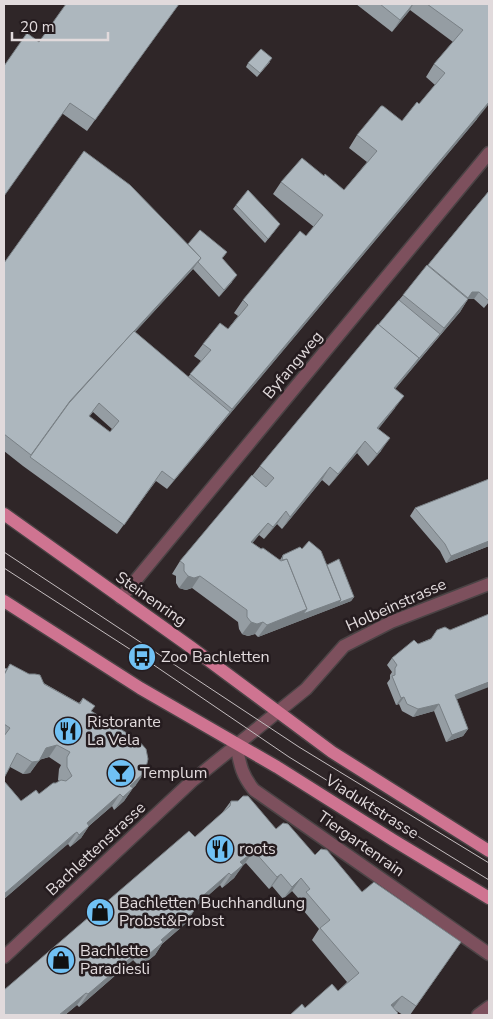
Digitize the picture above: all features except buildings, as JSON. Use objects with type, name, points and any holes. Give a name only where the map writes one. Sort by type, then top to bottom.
[{"type":"main road","name":"Steinenring","points":[[4,514],[278,711]]},
{"type":"main road","points":[[4,601],[147,692],[236,744]]},
{"type":"main road","name":"Viaduktstrasse","points":[[278,711],[332,752],[489,851]]},
{"type":"main road","name":"Viaduktstrasse","points":[[236,744],[277,767],[489,898]]},
{"type":"street","name":"Byfangweg","points":[[121,598],[489,153]]},
{"type":"street","name":"Holbeinstrasse","points":[[258,728],[306,689],[344,646],[391,622],[489,584]]},
{"type":"street","name":"Bachlettenstrasse","points":[[4,957],[192,781],[258,728]]},
{"type":"street","name":"Tiergartenrain","points":[[236,744],[241,769],[254,790],[489,954]]},
{"type":"street","points":[[478,1015],[489,1007]]},
{"type":"tram line","points":[[4,552],[299,747],[489,863]]},
{"type":"tram line","points":[[4,568],[142,657],[289,757],[489,880]]},
{"type":"place","name":"Zoo Bachletten","points":[[142,657]]},
{"type":"place","name":"Ristorante La Vela","points":[[68,731]]},
{"type":"place","name":"Templum","points":[[121,773]]},
{"type":"place","name":"roots","points":[[220,849]]},
{"type":"place","name":"Bachletten Buchhandlung Probst&Probst","points":[[100,912]]},
{"type":"place","name":"Bachlette Paradiesli","points":[[61,960]]}]
